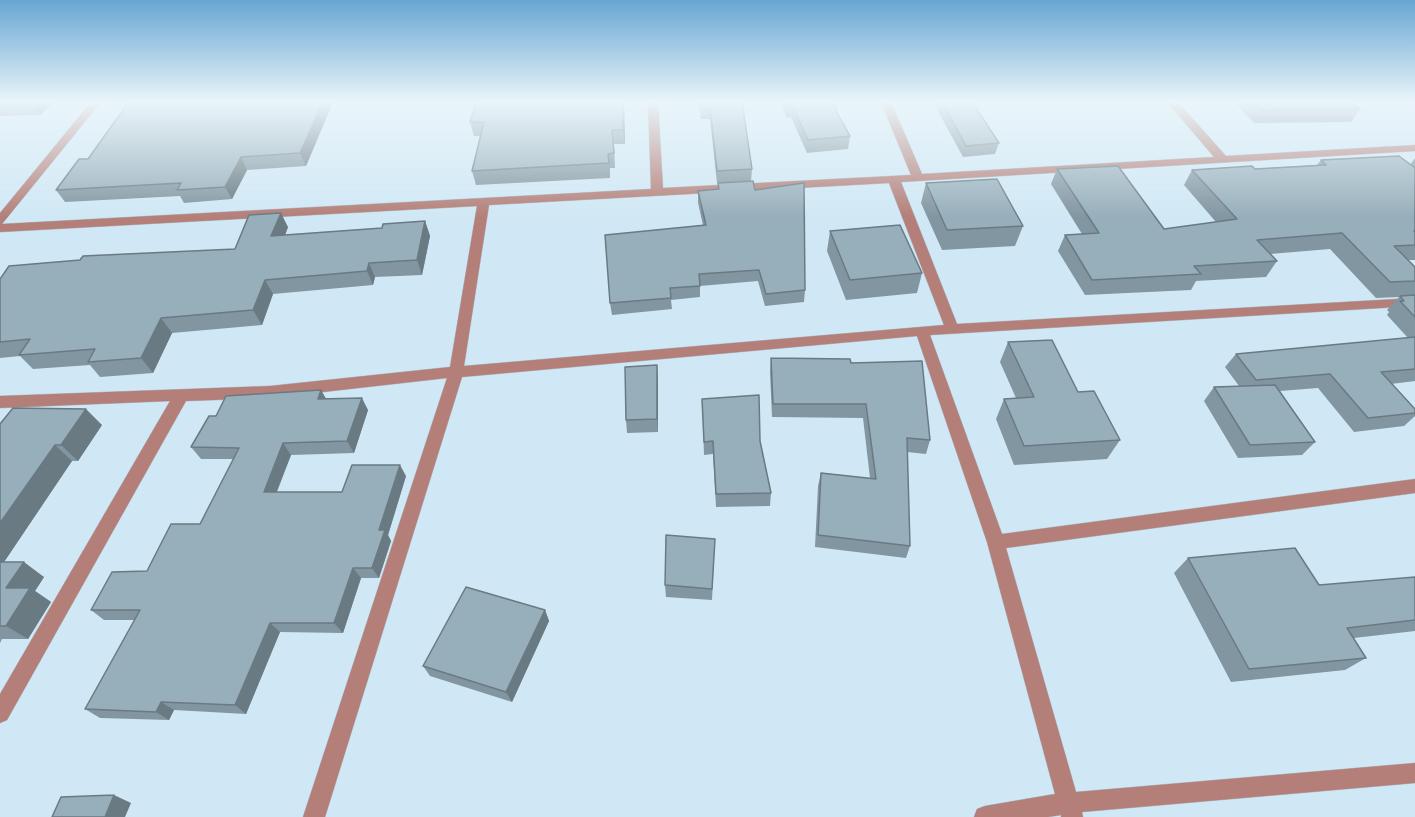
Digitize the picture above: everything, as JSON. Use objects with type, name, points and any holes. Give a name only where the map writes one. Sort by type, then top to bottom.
[{"type":"street","points":[[0,221],[65,140]]},
{"type":"street","points":[[655,140],[657,192]]},
{"type":"street","points":[[902,140],[918,178]]},
{"type":"street","points":[[1206,140],[1224,161]]},
{"type":"street","points":[[0,228],[894,180],[1224,161],[1369,149],[1415,148]]},
{"type":"street","points":[[1369,149],[1384,162]]},
{"type":"street","points":[[894,180],[952,329]]},
{"type":"street","points":[[314,817],[456,372],[484,201]]},
{"type":"street","points":[[0,402],[270,393],[456,372],[922,331],[1415,302]]},
{"type":"street","points":[[922,331],[996,542],[1070,810]]},
{"type":"street","points":[[0,713],[181,396]]},
{"type":"street","points":[[996,542],[1415,486]]},
{"type":"street","points":[[985,817],[1415,773]]},
{"type":"building","points":[[101,140],[306,140],[300,153],[241,157],[225,187],[177,190],[181,183],[56,190],[79,159],[88,159]]},
{"type":"building","points":[[480,140],[613,140],[614,153],[608,154],[609,163],[472,171]]},
{"type":"building","points":[[714,140],[748,140],[752,169],[717,171]]},
{"type":"building","points":[[963,140],[997,140],[999,143],[966,146]]},
{"type":"building","points":[[1399,156],[1415,168],[1415,245],[1394,246],[1415,267],[1415,281],[1390,282],[1342,233],[1257,240],[1277,261],[1194,266],[1201,274],[1092,280],[1065,235],[1099,233],[1057,169],[1118,166],[1164,229],[1237,219],[1192,170],[1326,165],[1321,160]]},
{"type":"building","points":[[997,179],[1023,226],[947,230],[926,183]]},
{"type":"building","points":[[753,181],[755,190],[804,183],[805,290],[766,294],[759,270],[699,274],[700,286],[670,288],[671,298],[610,303],[605,235],[706,225],[698,191],[719,189],[718,183]]},
{"type":"building","points":[[281,213],[271,236],[382,228],[383,224],[425,221],[417,260],[369,263],[367,271],[265,280],[253,310],[161,318],[141,358],[88,362],[95,349],[19,355],[30,339],[0,342],[0,279],[9,266],[80,260],[83,256],[235,249],[249,215]]},
{"type":"building","points":[[900,225],[922,273],[850,280],[830,231]]},
{"type":"building","points":[[1415,295],[1415,317],[1400,301],[1404,301],[1400,296]]},
{"type":"building","points":[[1415,337],[1415,369],[1381,372],[1415,409],[1415,413],[1368,418],[1330,374],[1256,380],[1236,354]]},
{"type":"building","points":[[1052,340],[1078,392],[1094,391],[1120,440],[1024,446],[1004,399],[1034,397],[1008,342]]},
{"type":"building","points":[[771,358],[850,359],[851,363],[922,361],[930,440],[907,438],[910,546],[818,535],[821,473],[876,479],[866,404],[773,404]]},
{"type":"building","points":[[657,365],[657,419],[626,420],[625,367]]},
{"type":"building","points":[[1275,385],[1315,442],[1250,445],[1214,387]]},
{"type":"building","points":[[321,390],[318,399],[362,398],[347,441],[283,443],[264,492],[342,492],[352,465],[400,465],[379,530],[385,530],[372,568],[353,568],[334,623],[270,623],[235,705],[161,702],[156,712],[85,709],[140,610],[91,610],[112,572],[147,571],[171,524],[200,524],[239,448],[191,447],[209,416],[216,416],[226,396]]},
{"type":"building","points":[[759,395],[760,441],[771,493],[716,494],[713,441],[704,442],[702,399]]},
{"type":"building","points":[[13,408],[86,409],[61,445],[55,445],[0,523],[0,424]]},
{"type":"building","points":[[666,535],[715,539],[712,589],[665,585]]},
{"type":"building","points":[[1295,548],[1319,585],[1415,577],[1415,620],[1347,628],[1366,658],[1249,669],[1188,558]]},
{"type":"building","points":[[0,562],[24,562],[6,588],[30,588],[6,626],[0,626]]},
{"type":"building","points":[[466,587],[545,610],[506,692],[423,666]]},
{"type":"building","points":[[114,795],[105,817],[52,817],[61,797]]}]
